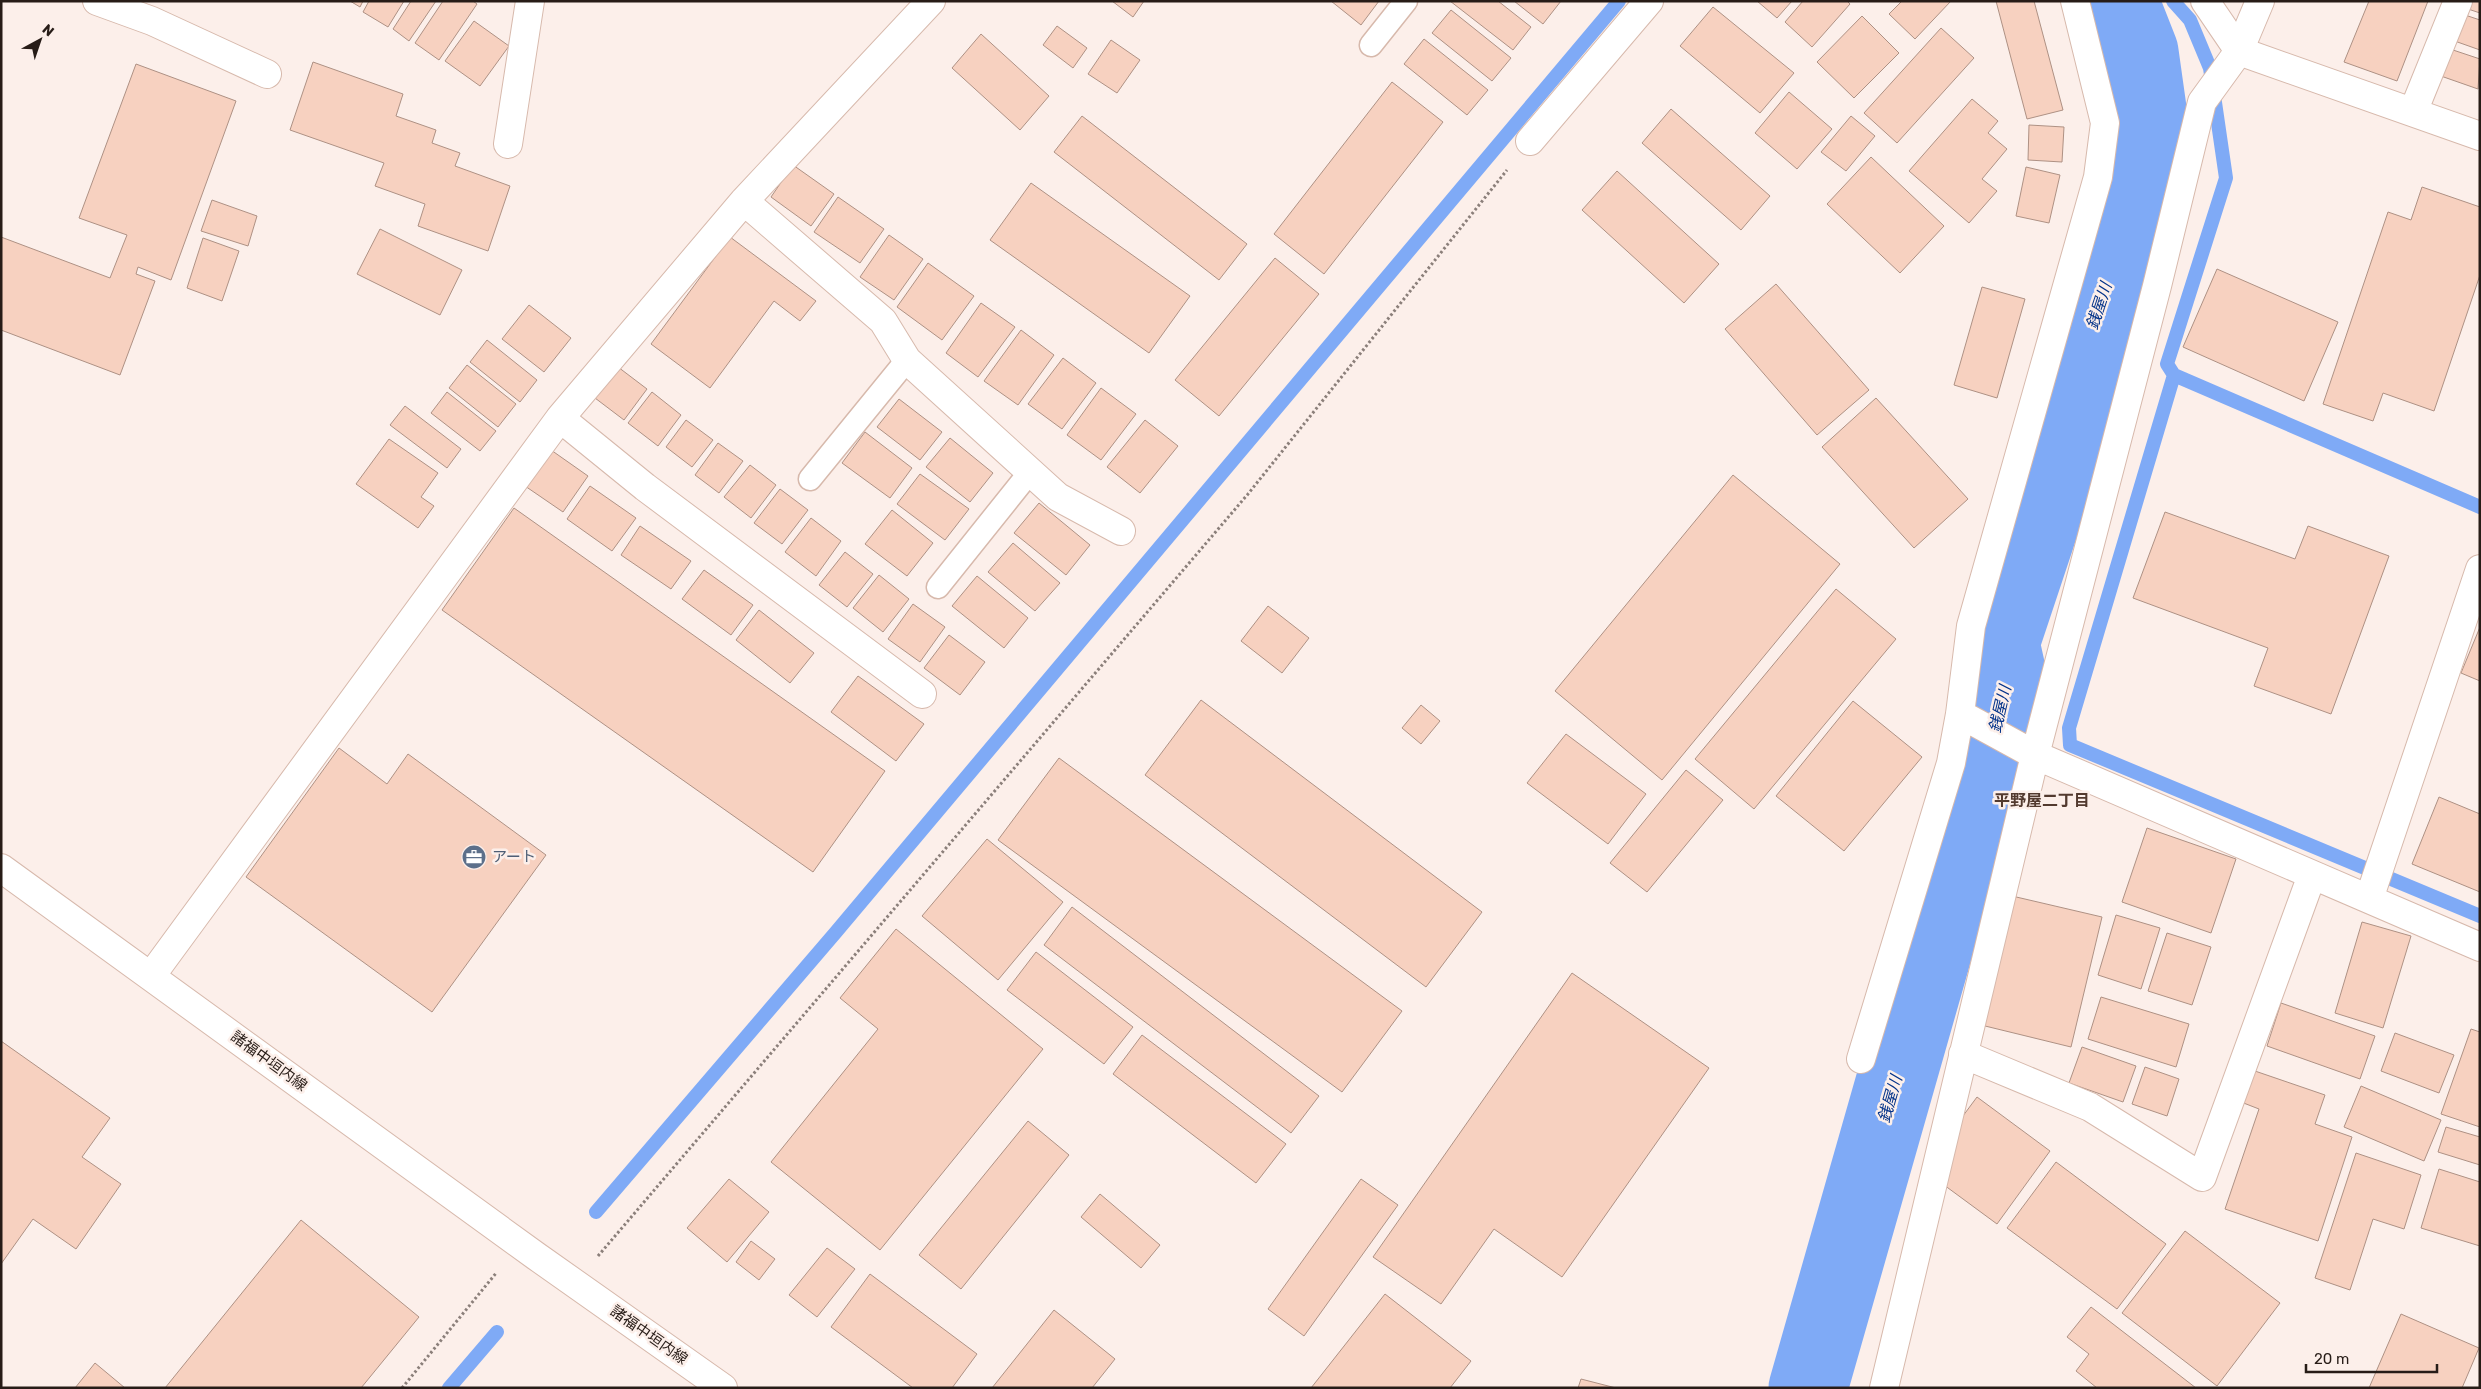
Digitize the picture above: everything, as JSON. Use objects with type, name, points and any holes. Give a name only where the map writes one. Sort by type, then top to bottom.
[{"type":"street","points":[[97,1],[152,22],[267,74]]},
{"type":"street","points":[[508,144],[530,1]]},
{"type":"street","points":[[151,976],[560,418],[744,201],[932,1]]},
{"type":"street","points":[[1530,141],[1649,1]]},
{"type":"street","points":[[1861,1059],[1951,763],[1960,714],[1970,626],[2098,177],[2105,124],[2075,1]]},
{"type":"street","points":[[2205,1],[2239,50],[2480,136]]},
{"type":"street","points":[[1884,1388],[2035,755],[2157,286],[2202,102],[2239,50],[2260,1]]},
{"type":"street","points":[[2413,112],[2458,1]]},
{"type":"street","points":[[744,201],[883,321],[907,360],[1058,497],[1121,531]]},
{"type":"street","points":[[560,418],[645,487],[922,694]]},
{"type":"street","points":[[2375,882],[2480,569]]},
{"type":"street","points":[[1960,714],[2035,755],[2312,875],[2375,882],[2480,947]]},
{"type":"street","name":"諸福中垣内線","points":[[1,868],[536,1256],[723,1388]]},
{"type":"street","points":[[1963,1054],[2090,1107],[2202,1177],[2312,875]]},
{"type":"lane","points":[[1371,45],[1406,1]]},
{"type":"lane","points":[[810,479],[907,360]]},
{"type":"lane","points":[[938,587],[1030,472]]},
{"type":"path","points":[[575,1283],[1248,494],[1530,141]]},
{"type":"path","points":[[402,1388],[502,1266]]},
{"type":"building","points":[[350,1],[363,1],[360,7]]},
{"type":"building","points":[[369,1],[404,1],[388,27],[363,12]]},
{"type":"building","points":[[411,1],[436,1],[409,41],[393,29]]},
{"type":"building","points":[[443,1],[473,1],[477,4],[439,60],[415,43]]},
{"type":"building","points":[[1112,1],[1144,1],[1133,17]]},
{"type":"building","points":[[1331,1],[1379,1],[1361,25]]},
{"type":"building","points":[[1450,1],[1498,1],[1531,27],[1513,50]]},
{"type":"building","points":[[1514,1],[1561,1],[1543,24]]},
{"type":"building","points":[[1757,1],[1792,1],[1777,18]]},
{"type":"building","points":[[1803,1],[1847,1],[1850,4],[1812,47],[1785,22]]},
{"type":"building","points":[[1902,1],[1951,1],[1915,39],[1889,14]]},
{"type":"building","points":[[1996,1],[2034,1],[2063,110],[2027,119]]},
{"type":"building","points":[[2369,1],[2428,1],[2397,81],[2344,62]]},
{"type":"building","points":[[2467,1],[2480,1],[2480,13],[2465,8]]},
{"type":"building","points":[[1713,7],[1794,73],[1760,113],[1680,46]]},
{"type":"building","points":[[1451,10],[1511,58],[1492,81],[1432,33]]},
{"type":"building","points":[[2459,13],[2480,20],[2480,50],[2449,39]]},
{"type":"building","points":[[1862,16],[1899,53],[1854,98],[1817,62]]},
{"type":"building","points":[[474,21],[509,46],[480,86],[445,61]]},
{"type":"building","points":[[1057,26],[1087,48],[1073,68],[1043,45]]},
{"type":"building","points":[[1941,28],[1974,58],[1897,143],[1864,113]]},
{"type":"building","points":[[981,34],[1049,96],[1020,130],[952,68]]},
{"type":"building","points":[[1424,39],[1488,90],[1467,115],[1404,64]]},
{"type":"building","points":[[1111,40],[1140,60],[1117,93],[1088,74]]},
{"type":"building","points":[[2447,48],[2480,59],[2478,89],[2438,75]]},
{"type":"building","points":[[313,62],[403,94],[396,116],[436,130],[432,143],[460,153],[455,166],[510,186],[488,251],[418,226],[425,204],[375,186],[384,163],[290,130]]},
{"type":"building","points":[[136,64],[236,101],[171,280],[138,267],[136,274],[155,281],[120,375],[1,330],[1,237],[110,278],[127,235],[79,218]]},
{"type":"building","points":[[1392,82],[1443,122],[1324,274],[1274,234]]},
{"type":"building","points":[[1789,92],[1832,129],[1797,169],[1755,133]]},
{"type":"building","points":[[1972,99],[1998,121],[1988,133],[2007,149],[1982,179],[1997,191],[1969,223],[1909,171]]},
{"type":"building","points":[[1671,109],[1770,196],[1741,230],[1642,143]]},
{"type":"building","points":[[1082,116],[1247,244],[1219,280],[1054,152]]},
{"type":"building","points":[[1851,116],[1875,136],[1846,171],[1821,152]]},
{"type":"building","points":[[2029,125],[2064,127],[2062,162],[2028,160]]},
{"type":"building","points":[[1871,157],[1944,226],[1900,273],[1827,204]]},
{"type":"building","points":[[793,165],[834,194],[811,226],[771,197]]},
{"type":"building","points":[[2026,167],[2060,175],[2049,223],[2016,216]]},
{"type":"building","points":[[1617,171],[1719,264],[1684,303],[1582,210]]},
{"type":"building","points":[[1031,183],[1190,296],[1149,353],[990,240]]},
{"type":"building","points":[[2422,187],[2480,207],[2480,275],[2434,411],[2383,393],[2373,421],[2323,404],[2388,212],[2411,220]]},
{"type":"building","points":[[838,197],[884,229],[860,263],[814,232]]},
{"type":"building","points":[[212,200],[257,216],[248,246],[201,231]]},
{"type":"building","points":[[380,229],[462,270],[440,315],[357,274]]},
{"type":"building","points":[[889,235],[923,259],[894,300],[860,277]]},
{"type":"building","points":[[730,237],[816,301],[800,321],[774,301],[710,388],[651,344]]},
{"type":"building","points":[[203,238],[239,251],[222,301],[187,288]]},
{"type":"building","points":[[1275,258],[1319,294],[1219,416],[1175,380]]},
{"type":"building","points":[[928,263],[974,296],[942,340],[897,307]]},
{"type":"building","points":[[2217,269],[2338,322],[2304,401],[2183,347]]},
{"type":"building","points":[[1776,284],[1869,390],[1817,435],[1725,329]]},
{"type":"building","points":[[1982,287],[2025,299],[1997,398],[1954,385]]},
{"type":"building","points":[[981,303],[1015,327],[978,377],[946,353]]},
{"type":"building","points":[[529,305],[571,338],[544,372],[502,339]]},
{"type":"building","points":[[1021,330],[1054,355],[1018,405],[984,381]]},
{"type":"building","points":[[487,340],[537,380],[520,402],[470,362]]},
{"type":"building","points":[[1063,358],[1096,383],[1062,429],[1028,404]]},
{"type":"building","points":[[467,365],[516,404],[498,427],[449,388]]},
{"type":"building","points":[[618,367],[647,389],[624,420],[595,398]]},
{"type":"building","points":[[1101,388],[1136,414],[1101,460],[1067,435]]},
{"type":"building","points":[[447,392],[496,431],[480,451],[431,413]]},
{"type":"building","points":[[652,392],[681,415],[658,446],[628,423]]},
{"type":"building","points":[[1876,398],[1968,499],[1914,548],[1822,447]]},
{"type":"building","points":[[899,399],[942,432],[920,460],[877,427]]},
{"type":"building","points":[[405,406],[461,449],[447,468],[390,425]]},
{"type":"building","points":[[686,420],[713,440],[692,467],[666,447]]},
{"type":"building","points":[[1145,420],[1178,446],[1140,493],[1107,467]]},
{"type":"building","points":[[865,432],[912,468],[890,498],[842,463]]},
{"type":"building","points":[[950,438],[993,473],[970,502],[926,467]]},
{"type":"building","points":[[389,439],[438,473],[421,497],[434,506],[418,528],[356,484]]},
{"type":"building","points":[[718,443],[743,461],[719,493],[695,475]]},
{"type":"building","points":[[551,450],[588,476],[563,512],[525,486]]},
{"type":"building","points":[[750,465],[776,485],[751,518],[724,497]]},
{"type":"building","points":[[920,474],[969,509],[945,540],[897,504]]},
{"type":"building","points":[[1733,475],[1840,564],[1662,780],[1555,691]]},
{"type":"building","points":[[590,486],[636,518],[612,551],[567,519]]},
{"type":"building","points":[[780,489],[808,510],[782,544],[754,523]]},
{"type":"building","points":[[1039,503],[1090,545],[1066,575],[1014,533]]},
{"type":"building","points":[[514,508],[885,771],[813,872],[442,610]]},
{"type":"building","points":[[892,510],[933,543],[907,576],[865,544]]},
{"type":"building","points":[[2165,512],[2295,559],[2308,526],[2389,556],[2331,714],[2254,686],[2268,648],[2133,598]]},
{"type":"building","points":[[811,518],[841,541],[816,576],[785,552]]},
{"type":"building","points":[[640,526],[691,561],[671,589],[621,555]]},
{"type":"building","points":[[1013,543],[1060,583],[1035,611],[988,572]]},
{"type":"building","points":[[845,552],[873,574],[847,607],[819,585]]},
{"type":"building","points":[[704,570],[753,605],[731,635],[682,599]]},
{"type":"building","points":[[879,575],[909,599],[883,632],[853,608]]},
{"type":"building","points":[[977,576],[1028,618],[1004,648],[952,606]]},
{"type":"building","points":[[1836,589],[1896,639],[1754,809],[1695,759]]},
{"type":"building","points":[[913,604],[945,627],[920,662],[888,639]]},
{"type":"building","points":[[1268,606],[1309,638],[1282,673],[1241,641]]},
{"type":"building","points":[[759,610],[814,653],[790,683],[736,640]]},
{"type":"building","points":[[2480,627],[2480,681],[2461,673]]},
{"type":"building","points":[[949,635],[985,662],[960,695],[924,668]]},
{"type":"building","points":[[858,676],[924,724],[896,761],[831,712]]},
{"type":"building","points":[[1201,700],[1482,912],[1426,987],[1145,775]]},
{"type":"building","points":[[1853,701],[1922,757],[1844,851],[1776,796]]},
{"type":"building","points":[[1421,705],[1440,721],[1421,744],[1402,728]]},
{"type":"building","points":[[1566,734],[1646,794],[1608,844],[1527,783]]},
{"type":"building","points":[[339,748],[387,784],[408,754],[546,855],[432,1012],[246,877]]},
{"type":"building","points":[[1059,758],[1402,1011],[1342,1092],[998,840]]},
{"type":"building","points":[[1686,770],[1723,800],[1647,892],[1610,863]]},
{"type":"building","points":[[2439,797],[2480,814],[2480,892],[2412,864]]},
{"type":"building","points":[[2147,828],[2236,859],[2211,933],[2122,902]]},
{"type":"building","points":[[987,839],[1063,902],[998,980],[922,916]]},
{"type":"building","points":[[2012,896],[2102,917],[2071,1047],[1981,1025]]},
{"type":"building","points":[[1072,907],[1319,1096],[1291,1133],[1044,945]]},
{"type":"building","points":[[2116,915],[2160,928],[2141,989],[2098,975]]},
{"type":"building","points":[[2362,922],[2411,936],[2383,1028],[2335,1013]]},
{"type":"building","points":[[896,929],[1043,1049],[880,1250],[771,1162],[878,1029],[840,998]]},
{"type":"building","points":[[2167,933],[2211,947],[2192,1005],[2148,991]]},
{"type":"building","points":[[1036,952],[1133,1027],[1104,1064],[1007,990]]},
{"type":"building","points":[[1572,973],[1709,1068],[1562,1277],[1494,1229],[1441,1304],[1373,1257]]},
{"type":"building","points":[[2101,997],[2189,1024],[2176,1067],[2088,1039]]},
{"type":"building","points":[[2281,1003],[2375,1036],[2360,1079],[2267,1046]]},
{"type":"building","points":[[2471,1029],[2480,1032],[2480,1127],[2441,1114]]},
{"type":"building","points":[[2395,1033],[2454,1055],[2439,1093],[2381,1071]]},
{"type":"building","points":[[1142,1035],[1286,1144],[1256,1183],[1113,1074]]},
{"type":"building","points":[[1,1041],[110,1118],[82,1157],[121,1184],[76,1249],[33,1219],[1,1264]]},
{"type":"building","points":[[2082,1047],[2136,1066],[2123,1102],[2069,1083]]},
{"type":"building","points":[[2145,1067],[2179,1079],[2167,1116],[2132,1104]]},
{"type":"building","points":[[2252,1070],[2325,1095],[2315,1124],[2352,1137],[2318,1241],[2225,1209],[2259,1109],[2241,1102]]},
{"type":"building","points":[[2361,1086],[2441,1120],[2424,1161],[2344,1127]]},
{"type":"building","points":[[1977,1097],[2050,1151],[1997,1224],[1944,1185],[1957,1124]]},
{"type":"building","points":[[1028,1121],[1069,1155],[961,1289],[919,1255]]},
{"type":"building","points":[[2446,1127],[2480,1137],[2480,1165],[2438,1152]]},
{"type":"building","points":[[2356,1153],[2421,1175],[2404,1229],[2373,1219],[2350,1290],[2315,1278]]},
{"type":"building","points":[[2056,1162],[2166,1244],[2117,1309],[2007,1228]]},
{"type":"building","points":[[2439,1169],[2480,1182],[2480,1246],[2421,1228]]},
{"type":"building","points":[[729,1179],[769,1212],[727,1262],[687,1228]]},
{"type":"building","points":[[1361,1179],[1398,1205],[1304,1336],[1268,1309]]},
{"type":"building","points":[[1100,1194],[1160,1245],[1141,1268],[1081,1217]]},
{"type":"building","points":[[301,1220],[419,1317],[361,1388],[165,1388]]},
{"type":"building","points":[[2185,1231],[2280,1303],[2217,1386],[2122,1313]]},
{"type":"building","points":[[751,1241],[775,1259],[759,1280],[736,1262]]},
{"type":"building","points":[[827,1248],[855,1269],[817,1317],[789,1295]]},
{"type":"building","points":[[870,1274],[977,1354],[952,1388],[913,1388],[831,1327]]},
{"type":"building","points":[[1385,1294],[1471,1361],[1450,1388],[1311,1388]]},
{"type":"building","points":[[2091,1307],[2196,1388],[2097,1388],[2076,1371],[2089,1354],[2067,1337]]},
{"type":"building","points":[[1054,1310],[1115,1359],[1092,1388],[992,1388]]},
{"type":"building","points":[[2401,1314],[2479,1348],[2462,1388],[2369,1388]]},
{"type":"building","points":[[95,1363],[125,1388],[75,1388]]},
{"type":"building","points":[[1581,1379],[1616,1388],[1578,1388]]},
{"type":"waterway","points":[[596,1212],[836,932],[1619,1]]},
{"type":"waterway","name":"銭屋川","points":[[1808,1388],[2009,684],[2000,643],[2055,478],[2065,428],[2085,350],[2137,186],[2147,109],[2139,52],[2119,1]]},
{"type":"waterway","points":[[2173,1],[2190,20],[2210,68],[2226,178],[2167,364],[2174,375],[2069,728],[2070,745],[2480,916]]},
{"type":"waterway","points":[[2174,375],[2480,507]]},
{"type":"waterway","points":[[449,1388],[497,1332]]},
{"type":"place","name":"アート","points":[[474,857]]},
{"type":"district","name":"平野屋二丁目","points":[[2042,800]]}]
